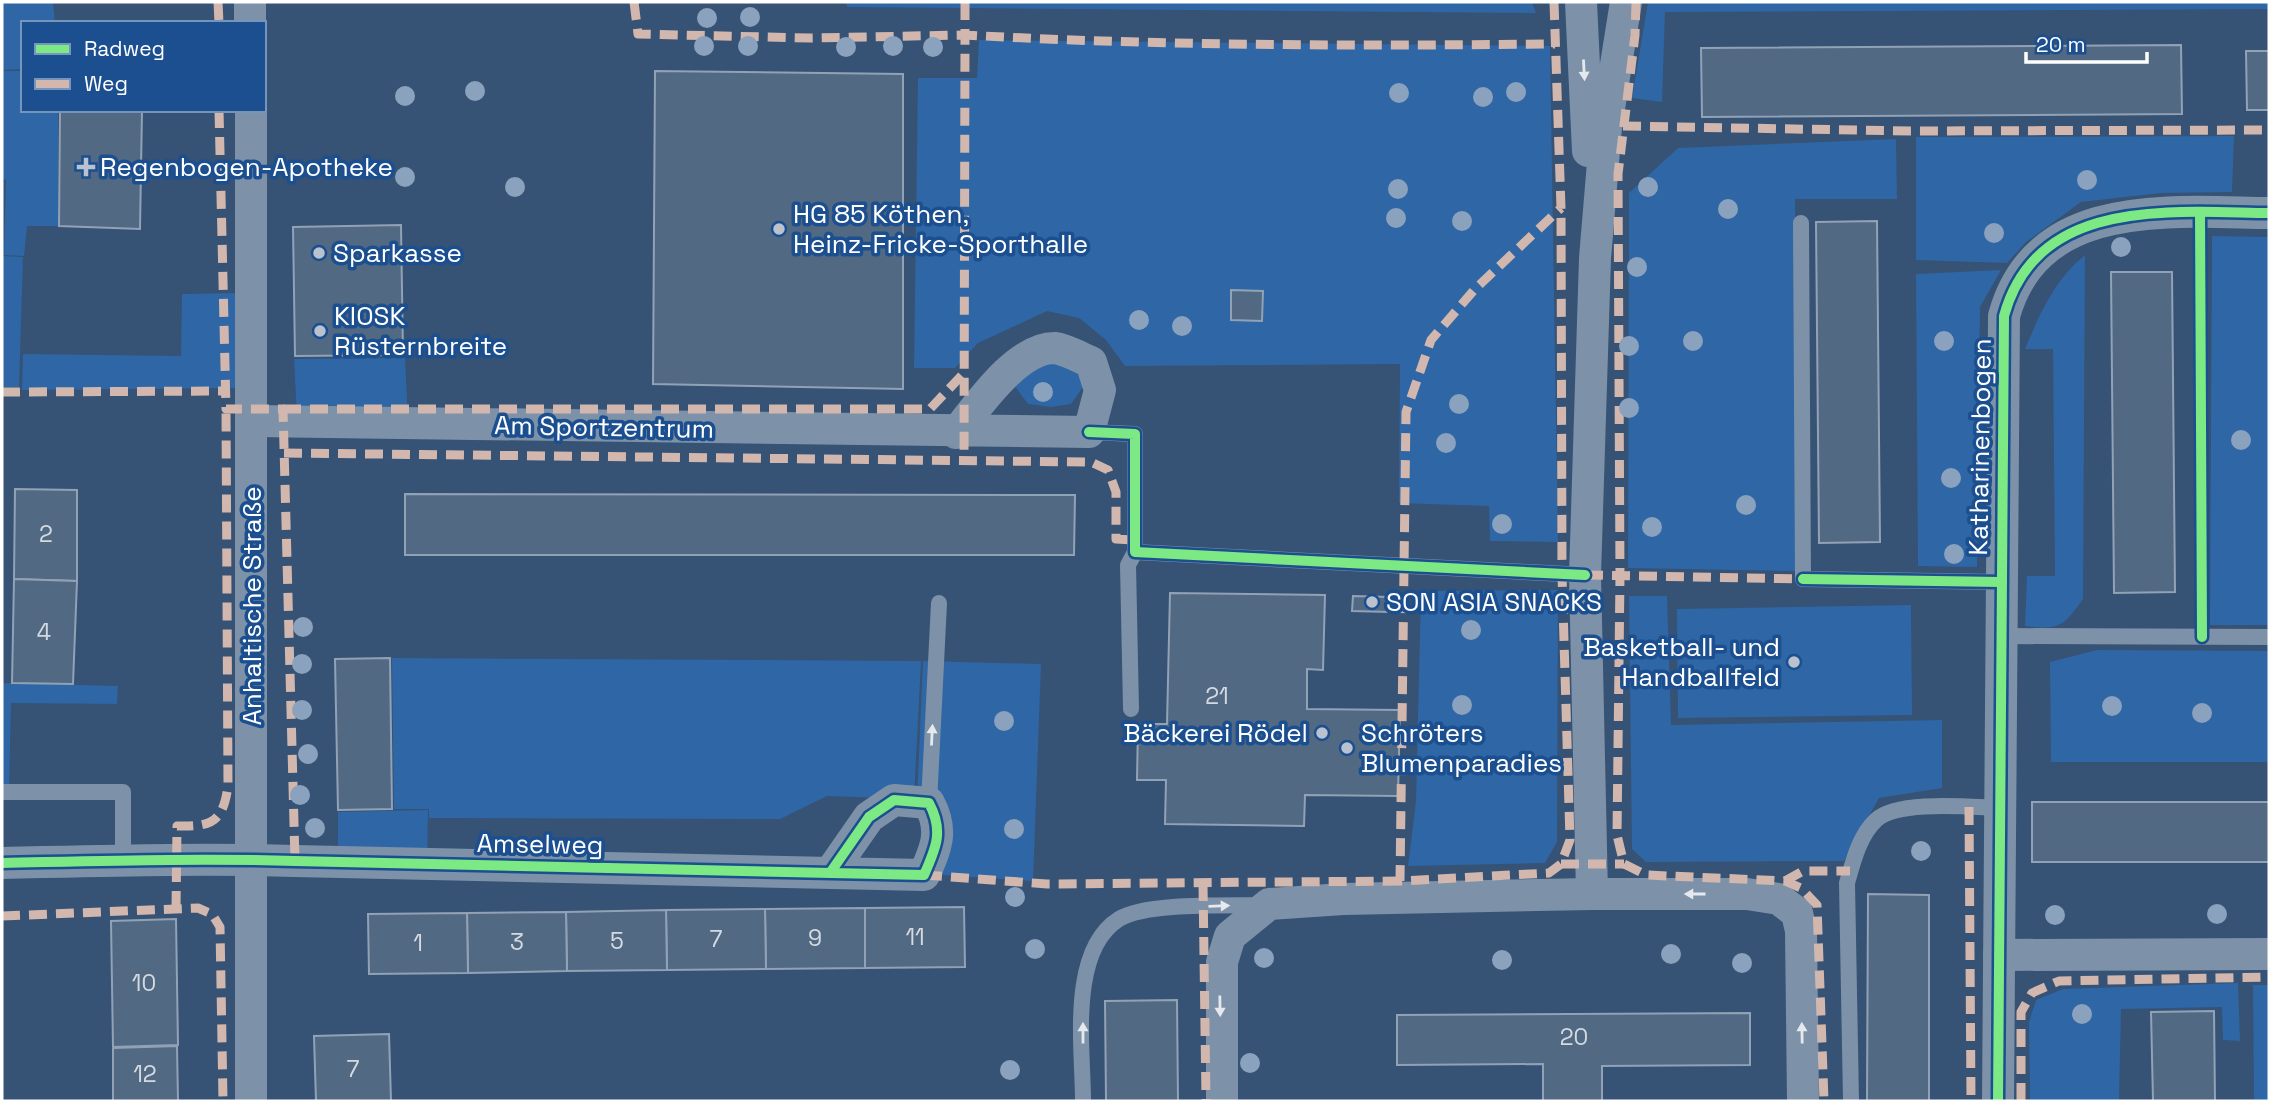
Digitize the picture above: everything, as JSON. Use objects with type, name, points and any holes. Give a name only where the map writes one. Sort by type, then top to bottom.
[{"type":"street","points":[[250,2],[250,21]]},
{"type":"street","points":[[1581,2],[1595,258]]},
{"type":"street","points":[[1592,894],[1585,575],[1595,258],[1606,127],[1626,2]]},
{"type":"street","name":"Anhaltische Straße","points":[[251,112],[251,1101]]},
{"type":"street","name":"Katharinenbogen","points":[[1998,1101],[1998,808],[2004,316],[2011,290],[2054,244],[2080,228],[2114,216],[2155,212],[2269,212]]},
{"type":"street","points":[[956,433],[996,383],[1026,357],[1055,348],[1091,362],[1100,390],[1089,432]]},
{"type":"street","name":"Am Sportzentrum","points":[[252,421],[956,433],[1089,432]]},
{"type":"street","points":[[830,873],[869,817],[894,800],[929,803]]},
{"type":"street","name":"Amselweg","points":[[2,863],[250,860],[924,875],[939,840],[937,818],[929,803]]},
{"type":"street","points":[[1222,1101],[1222,962],[1230,936],[1269,904],[1343,899],[1746,894],[1779,899],[1797,913],[1801,931],[1802,1101]]},
{"type":"street","points":[[1999,955],[2269,954]]},
{"type":"lane","points":[[1801,223],[1803,579],[2001,582]]},
{"type":"lane","points":[[1089,432],[1135,434],[1135,551],[1128,565],[1131,709]]},
{"type":"lane","points":[[1135,551],[1585,575]]},
{"type":"lane","points":[[929,803],[939,603]]},
{"type":"lane","points":[[2000,636],[2269,637]]},
{"type":"lane","points":[[2,792],[123,792],[123,860]]},
{"type":"lane","points":[[1851,1101],[1847,883],[1856,851],[1877,819],[1915,806],[1998,808]]},
{"type":"lane","points":[[1083,1101],[1084,977],[1092,950],[1102,934],[1120,918],[1147,910],[1269,904]]},
{"type":"shaded area","points":[[2,2],[53,2],[55,21],[21,21],[21,69],[2,70]]},
{"type":"shaded area","points":[[846,2],[1532,2],[1536,13],[847,7]]},
{"type":"shaded area","points":[[1648,2],[2269,2],[2269,9],[1665,12],[1662,102],[1632,98]]},
{"type":"shaded area","points":[[979,40],[1550,46],[1558,542],[1490,541],[1489,506],[1399,503],[1400,364],[1125,366],[1106,340],[1079,318],[1047,311],[978,343],[955,368],[914,368],[918,78],[977,78]]},
{"type":"shaded area","points":[[2,71],[21,71],[21,112],[58,112],[58,226],[27,226],[24,256],[4,255],[6,180],[2,179]]},
{"type":"shaded area","points":[[2234,136],[2232,192],[2161,193],[2081,202],[2026,242],[2007,263],[1916,260],[1916,137]]},
{"type":"shaded area","points":[[1896,139],[1897,199],[1795,199],[1795,571],[1628,568],[1629,193],[1678,148]]},
{"type":"shaded area","points":[[2212,236],[2269,237],[2269,625],[2210,625]]},
{"type":"shaded area","points":[[2085,255],[2083,599],[2060,624],[2053,627],[2025,626],[2027,576],[2055,576],[2053,349],[2025,349],[2057,286],[2074,264]]},
{"type":"shaded area","points":[[2,256],[23,257],[19,387],[2,387]]},
{"type":"shaded area","points":[[2001,270],[1980,307],[1977,567],[1918,566],[1916,274]]},
{"type":"shaded area","points":[[239,293],[240,388],[22,390],[23,354],[181,356],[182,294]]},
{"type":"shaded area","points":[[405,358],[408,419],[297,419],[294,359]]},
{"type":"shaded area","points":[[1056,358],[1076,366],[1083,387],[1071,404],[1051,407],[1028,404],[1014,385],[1033,366]]},
{"type":"shaded area","points":[[1558,590],[1557,842],[1545,863],[1408,866],[1416,801],[1421,591]]},
{"type":"shaded area","points":[[1629,596],[1667,596],[1671,725],[1942,720],[1942,788],[1879,798],[1844,861],[1646,862],[1632,849]]},
{"type":"shaded area","name":"Basketball- und Handballfeld","points":[[1911,605],[1912,715],[1678,718],[1677,609]]},
{"type":"shaded area","points":[[2097,650],[2269,651],[2269,762],[2051,762],[2050,662]]},
{"type":"shaded area","points":[[392,658],[921,661],[914,799],[827,796],[780,819],[429,818],[429,809],[394,809]]},
{"type":"shaded area","points":[[923,661],[1041,664],[1033,881],[927,874],[941,840],[917,799]]},
{"type":"shaded area","points":[[2,683],[118,686],[117,704],[11,703],[9,791],[2,791]]},
{"type":"shaded area","points":[[428,810],[427,873],[338,873],[338,812]]},
{"type":"shaded area","points":[[2238,983],[2240,1041],[2223,1040],[2222,1007],[2121,1009],[2119,1101],[2030,1101],[2029,1022],[2036,1000],[2063,989]]},
{"type":"shaded area","points":[[2253,985],[2269,985],[2269,1101],[2254,1101]]},
{"type":"building","points":[[2181,45],[2182,114],[1702,117],[1701,48]]},
{"type":"building","points":[[2246,51],[2269,51],[2269,110],[2247,110]]},
{"type":"building","name":"HG 85 Köthen, Heinz-Fricke-Sporthalle","points":[[655,71],[903,74],[903,389],[653,384]]},
{"type":"building","points":[[60,112],[142,112],[140,229],[59,226]]},
{"type":"building","points":[[1877,221],[1880,542],[1819,543],[1816,222]]},
{"type":"building","points":[[401,225],[403,355],[295,356],[293,227]]},
{"type":"building","points":[[2111,272],[2172,272],[2175,592],[2114,593]]},
{"type":"building","points":[[1231,290],[1263,291],[1262,321],[1231,320]]},
{"type":"building","points":[[15,489],[77,490],[77,581],[14,579]]},
{"type":"building","points":[[405,494],[1075,495],[1074,555],[405,555]]},
{"type":"building","points":[[14,579],[77,581],[73,684],[12,683]]},
{"type":"building","points":[[1170,593],[1325,595],[1323,670],[1307,669],[1307,709],[1400,710],[1398,796],[1305,795],[1304,826],[1165,824],[1166,780],[1137,780],[1138,724],[1167,724]]},
{"type":"building","points":[[1353,596],[1390,597],[1389,612],[1352,611]]},
{"type":"building","points":[[390,658],[392,809],[338,810],[335,659]]},
{"type":"building","points":[[2032,802],[2269,802],[2269,862],[2032,862]]},
{"type":"building","points":[[1868,894],[1929,895],[1929,1101],[1867,1101]]},
{"type":"building","points":[[964,907],[965,967],[865,968],[865,908]]},
{"type":"building","points":[[865,908],[865,968],[766,969],[765,909]]},
{"type":"building","points":[[765,909],[766,969],[667,970],[666,910]]},
{"type":"building","points":[[666,910],[667,970],[567,971],[566,912]]},
{"type":"building","points":[[566,912],[567,971],[468,973],[467,913]]},
{"type":"building","points":[[467,913],[468,973],[369,974],[368,914]]},
{"type":"building","points":[[176,919],[178,1045],[113,1047],[111,921]]},
{"type":"building","points":[[1177,1000],[1178,1101],[1106,1101],[1105,1001]]},
{"type":"building","points":[[2214,1011],[2215,1101],[2153,1101],[2151,1012]]},
{"type":"building","points":[[1750,1013],[1750,1065],[1602,1066],[1602,1101],[1543,1101],[1543,1064],[1397,1065],[1397,1015]]},
{"type":"building","points":[[389,1034],[391,1101],[316,1101],[314,1036]]},
{"type":"building","points":[[177,1046],[178,1101],[113,1101],[113,1048]]},
{"type":"marked path","points":[[218,2],[219,21]]},
{"type":"marked path","points":[[634,2],[638,34],[810,38],[965,35],[964,460]]},
{"type":"marked path","points":[[965,2],[965,35],[1260,44],[1555,44]]},
{"type":"marked path","points":[[1554,2],[1561,208],[1562,574],[1570,840],[1561,864],[1549,873],[1400,881],[1406,412],[1431,340],[1475,289],[1561,208]]},
{"type":"marked path","points":[[1636,2],[1635,35],[1618,174],[1620,576],[1617,835],[1624,864],[1646,875],[1785,881],[1801,888],[1817,905],[1824,1101]]},
{"type":"marked path","points":[[219,112],[226,409],[283,409],[295,861]]},
{"type":"marked path","points":[[1623,126],[1910,131],[2269,130]]},
{"type":"marked path","points":[[283,409],[930,409],[964,373]]},
{"type":"marked path","points":[[2,392],[226,391]]},
{"type":"marked path","points":[[176,909],[177,826],[199,825],[214,820],[223,808],[228,786],[226,409]]},
{"type":"marked path","points":[[284,453],[1091,462],[1108,470],[1116,492],[1116,539],[1135,540]]},
{"type":"marked path","points":[[1585,575],[1803,579]]},
{"type":"marked path","points":[[1969,807],[1971,1101]]},
{"type":"marked path","points":[[1561,864],[1624,864]]},
{"type":"marked path","points":[[1785,881],[1803,871],[1850,871]]},
{"type":"marked path","points":[[924,875],[1047,884],[1400,881]]},
{"type":"marked path","points":[[1203,883],[1206,1101]]},
{"type":"marked path","points":[[2,916],[198,908],[212,914],[220,927],[223,1101]]},
{"type":"marked path","points":[[2021,1101],[2021,1012],[2032,993],[2059,981],[2269,977]]},
{"type":"cycle path","points":[[2200,212],[2202,637]]},
{"type":"cycle path","points":[[1998,1101],[2004,316],[2021,277],[2046,249],[2077,230],[2112,219],[2151,214],[2269,213]]},
{"type":"cycle path","points":[[1089,432],[1135,434],[1135,552],[1585,575]]},
{"type":"cycle path","points":[[1803,579],[2001,582]]},
{"type":"cycle path","points":[[2,863],[258,860],[295,861],[924,875],[937,839],[936,822],[929,803],[894,800],[869,817],[830,873]]},
{"type":"place","name":"Regenbogen-Apotheke","points":[[86,167]]},
{"type":"place","name":"HG 85 Köthen, Heinz-Fricke-Sporthalle","points":[[779,229]]},
{"type":"place","name":"Sparkasse","points":[[319,253]]},
{"type":"place","name":"KIOSK Rüsternbreite","points":[[320,331]]},
{"type":"place","name":"SON ASIA SNACKS","points":[[1372,602]]},
{"type":"place","name":"Basketball- und Handballfeld","points":[[1794,662]]},
{"type":"place","name":"Bäckerei Rödel","points":[[1322,733]]},
{"type":"place","name":"Schröters Blumenparadies","points":[[1347,748]]}]
